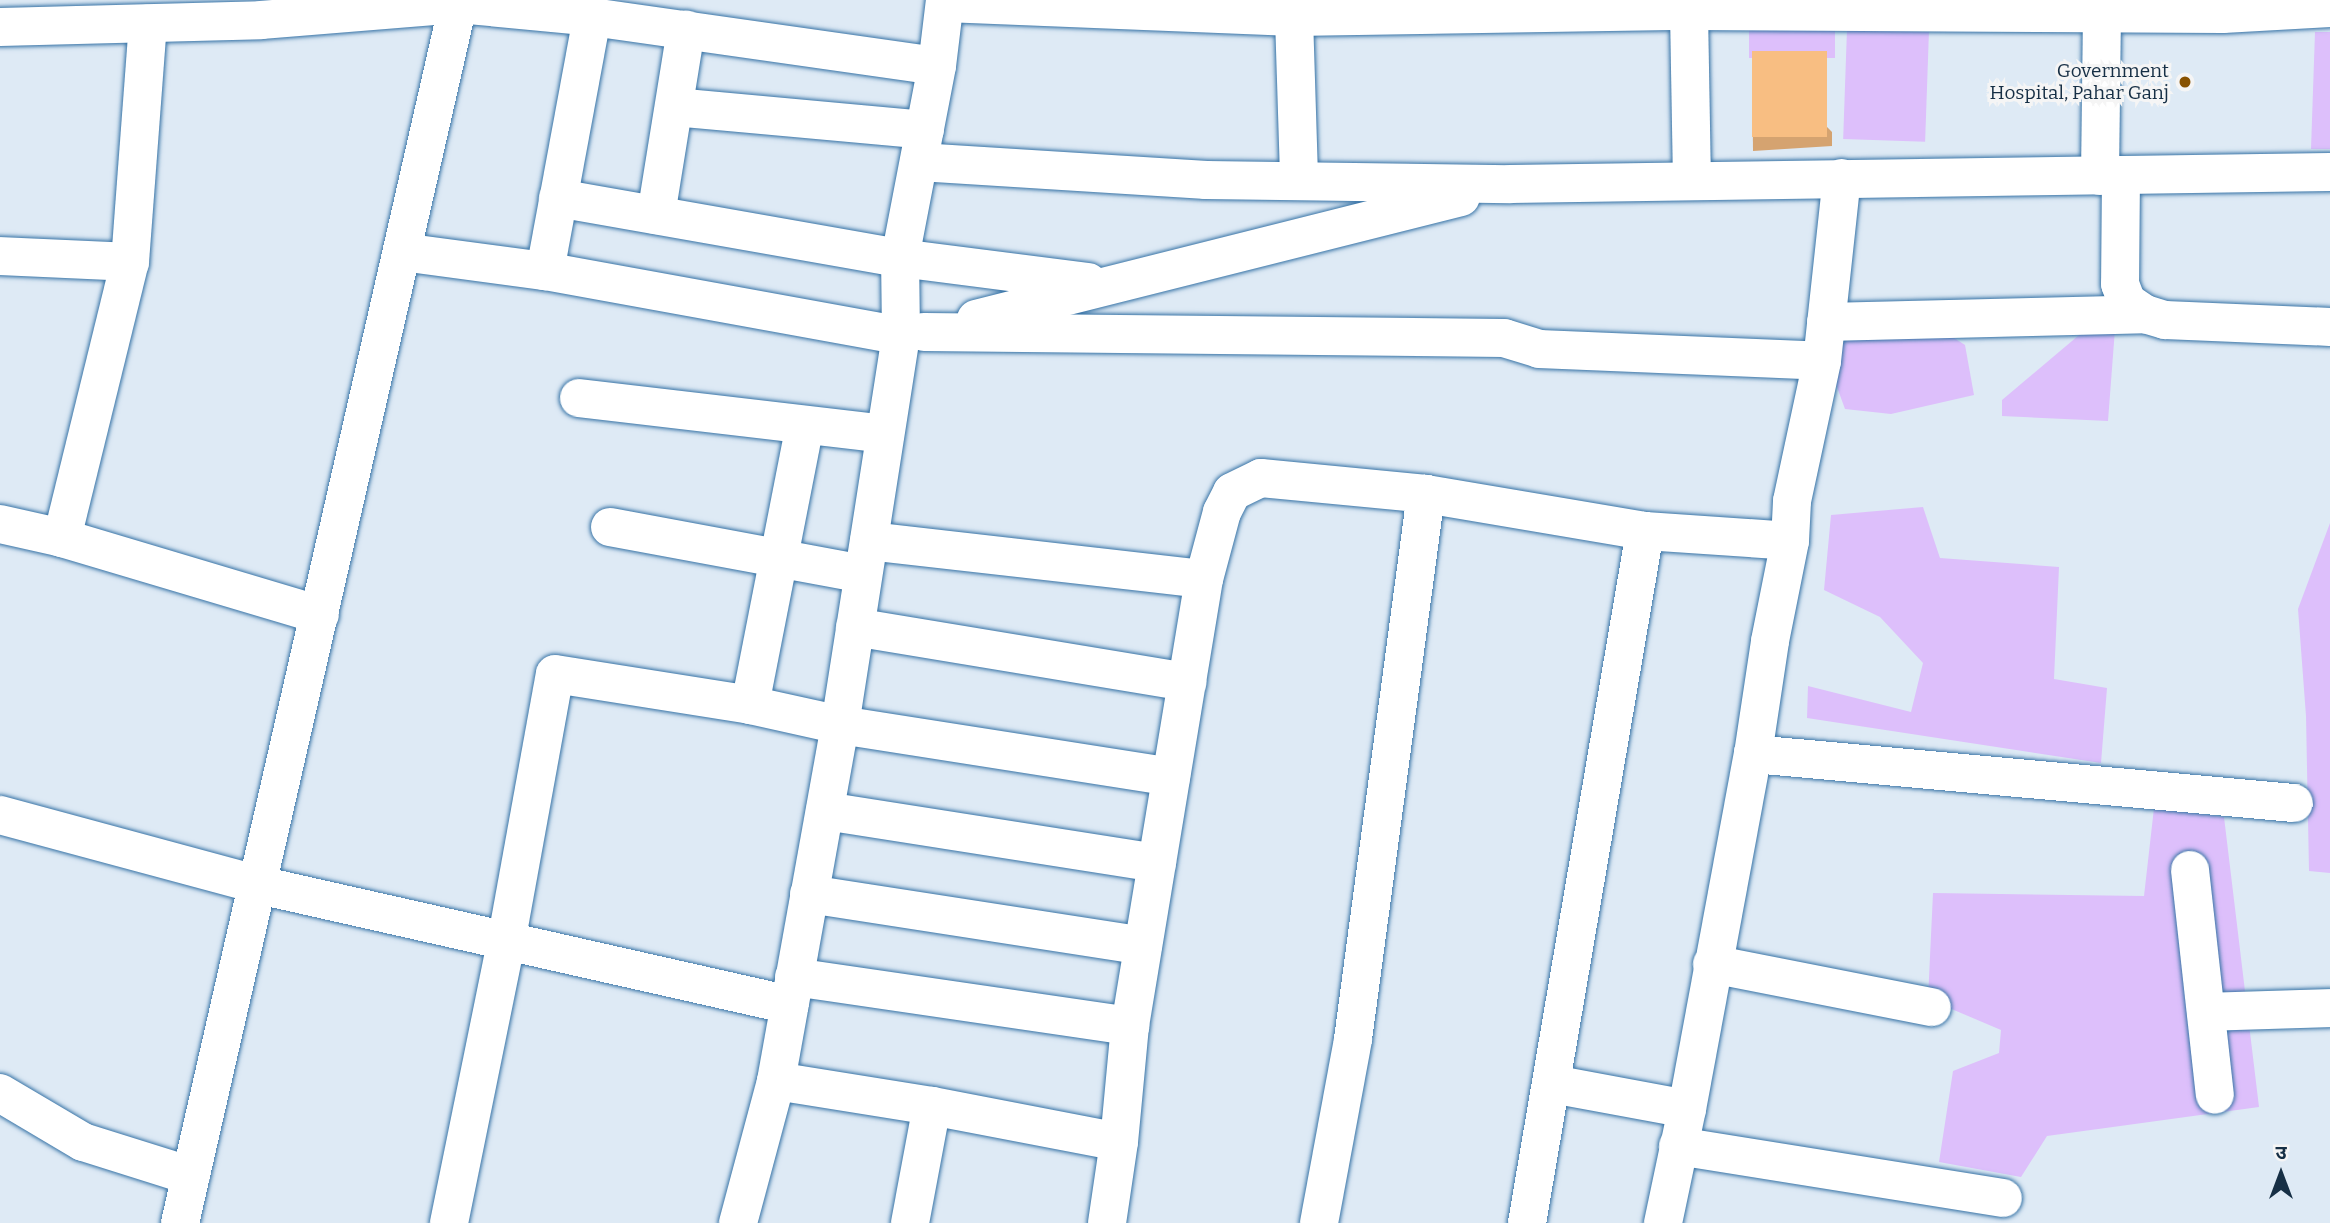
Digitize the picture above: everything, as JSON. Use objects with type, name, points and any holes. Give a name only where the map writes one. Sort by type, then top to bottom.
[{"type":"street","points":[[738,1223],[776,1081],[840,725],[901,336],[900,258],[937,65],[945,1],[1294,17],[1935,6],[2102,13],[2223,7],[2330,8]]},
{"type":"street","points":[[0,27],[148,24],[261,10],[458,4],[616,12],[686,29],[937,65]]},
{"type":"street","points":[[180,1223],[458,4]]},
{"type":"street","points":[[1689,11],[1692,180]]},
{"type":"street","points":[[545,271],[558,198],[616,12]]},
{"type":"street","points":[[2102,13],[2120,284],[2127,302],[2144,314]]},
{"type":"street","points":[[1294,17],[1299,180]]},
{"type":"street","points":[[62,538],[130,262],[148,24]]},
{"type":"street","points":[[656,215],[686,29]]},
{"type":"street","points":[[674,107],[922,146],[1206,180],[1510,184],[2330,172]]},
{"type":"street","points":[[1662,1223],[1687,1109],[1753,754],[1770,641],[1790,541],[1792,501],[1822,361],[1842,178]]},
{"type":"street","points":[[1510,184],[924,332],[1504,338],[1538,349],[1822,361]]},
{"type":"street","points":[[558,198],[900,258],[1111,285]]},
{"type":"street","points":[[402,252],[545,271],[901,336]]},
{"type":"street","points":[[0,256],[130,262]]},
{"type":"street","points":[[1826,322],[2144,314],[2165,320],[2330,327]]},
{"type":"street","points":[[579,398],[885,434]]},
{"type":"street","points":[[750,705],[805,425]]},
{"type":"street","points":[[1107,1223],[1119,1142],[1130,1026],[1204,579],[1222,512],[1232,492],[1261,478],[1426,494],[1645,531],[1790,541]]},
{"type":"street","points":[[1319,1223],[1353,1039],[1426,494]]},
{"type":"street","points":[[0,524],[62,538],[320,615]]},
{"type":"street","points":[[610,527],[779,558],[866,558],[1204,579]]},
{"type":"street","points":[[1527,1223],[1645,531]]},
{"type":"street","points":[[855,626],[1187,682]]},
{"type":"street","points":[[449,1223],[506,943],[555,674],[750,705],[840,725],[1171,777]]},
{"type":"street","points":[[1753,754],[2294,803]]},
{"type":"street","points":[[825,811],[1157,863]]},
{"type":"street","points":[[0,815],[259,885],[506,943],[792,991],[1130,1026]]},
{"type":"street","points":[[2190,870],[2215,1095]]},
{"type":"street","points":[[809,894],[1143,946]]},
{"type":"street","points":[[1712,964],[1932,1007]]},
{"type":"street","points":[[2206,1012],[2330,1008]]},
{"type":"street","points":[[776,1081],[932,1106],[1119,1142]]},
{"type":"street","points":[[1552,1084],[1687,1109]]},
{"type":"street","points":[[0,1093],[83,1142],[191,1176]]},
{"type":"street","points":[[910,1223],[932,1106]]},
{"type":"street","points":[[1678,1146],[2003,1198]]},
{"type":"shaded area","points":[[1749,21],[1835,21],[1835,58],[1749,58]]},
{"type":"shaded area","points":[[1847,29],[1929,32],[1925,142],[1843,139]]},
{"type":"shaded area","points":[[2315,32],[2330,32],[2330,149],[2311,149]]},
{"type":"shaded area","points":[[1851,309],[1918,315],[1965,345],[1974,395],[1891,414],[1845,409],[1829,365]]},
{"type":"shaded area","points":[[2115,329],[2108,421],[2002,416],[2002,400],[2085,330]]},
{"type":"shaded area","points":[[1923,507],[1940,558],[2059,567],[2054,679],[2107,688],[2101,763],[1807,718],[1808,686],[1911,712],[1923,663],[1880,617],[1824,590],[1831,515]]},
{"type":"shaded area","points":[[2330,523],[2330,873],[2309,871],[2306,716],[2298,609]]},
{"type":"shaded area","points":[[2154,808],[2224,817],[2259,1107],[2047,1136],[2021,1177],[1939,1162],[1953,1071],[1999,1053],[2001,1030],[1928,999],[1933,893],[2144,896]]},
{"type":"building","points":[[1752,51],[1827,51],[1827,137],[1752,137]]},
{"type":"place","name":"Government Hospital, Pahar Ganj","points":[[2185,82]]}]
